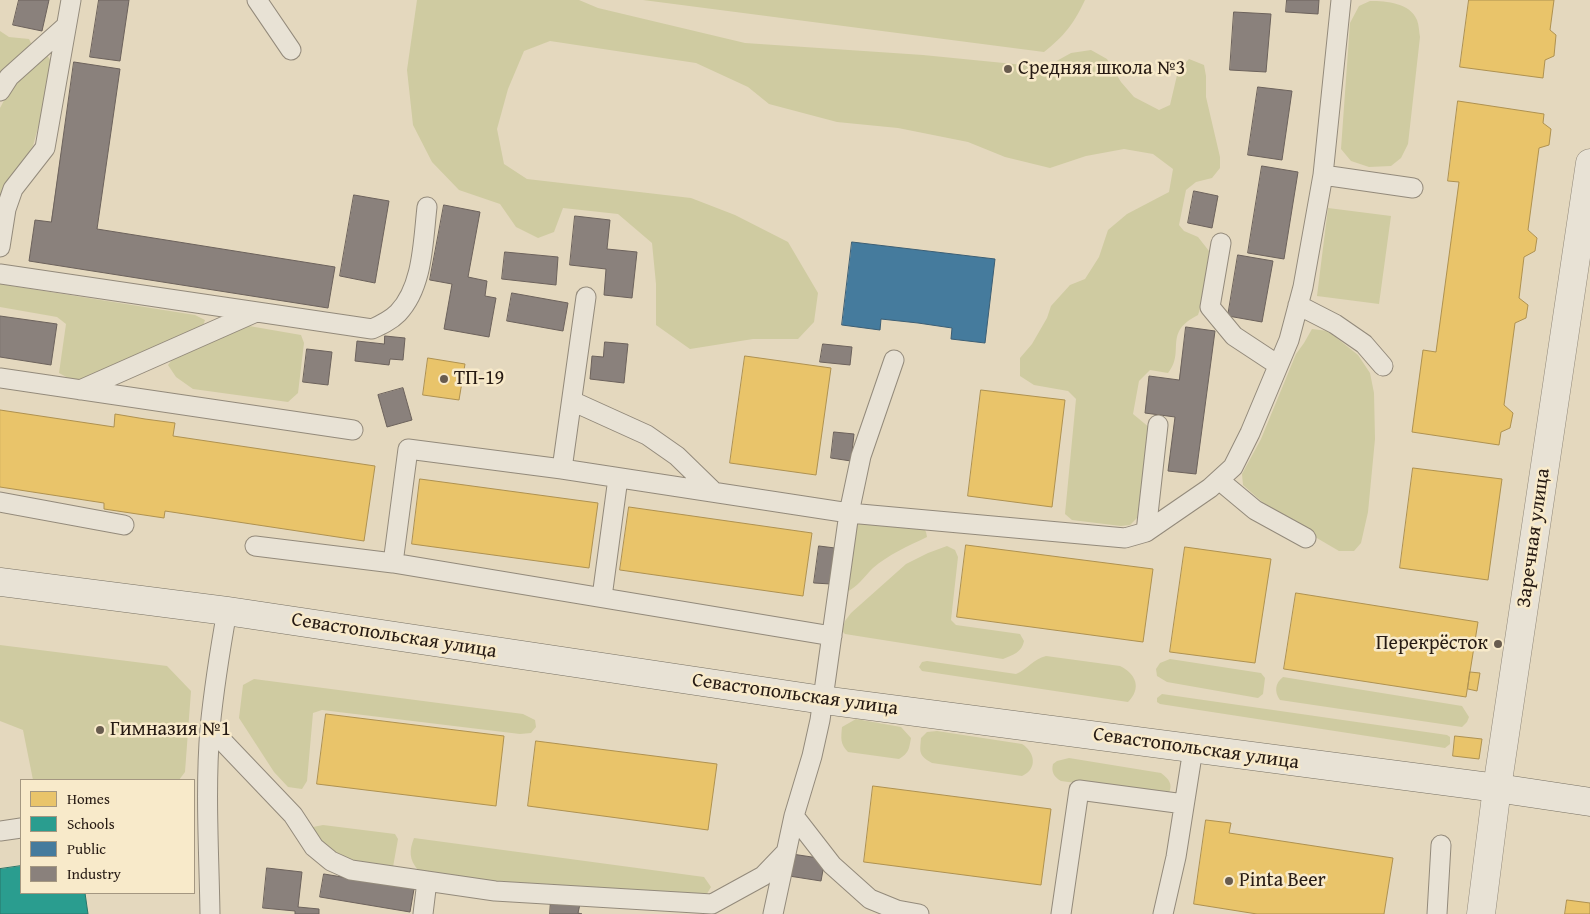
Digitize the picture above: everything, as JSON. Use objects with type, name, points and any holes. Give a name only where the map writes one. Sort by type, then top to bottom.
[{"type":"main road","name":"Заречная улица","points":[[1481,914],[1497,788],[1590,162]]},
{"type":"main road","name":"Севастопольская улица","points":[[0,582],[227,611],[823,700],[1497,788],[1590,802]]},
{"type":"lane","points":[[0,247],[6,209],[14,189],[45,148],[71,0]]},
{"type":"lane","points":[[257,0],[291,50]]},
{"type":"lane","points":[[393,563],[408,449],[562,469],[849,513],[1125,538],[1146,532],[1210,488],[1233,467],[1289,340],[1298,305],[1323,176],[1341,0]]},
{"type":"lane","points":[[0,91],[9,77],[66,26]]},
{"type":"lane","points":[[1323,176],[1413,188]]},
{"type":"lane","points":[[0,274],[372,329],[386,323],[398,313],[414,289],[427,208]]},
{"type":"lane","points":[[1221,243],[1210,308],[1234,336],[1278,365]]},
{"type":"lane","points":[[562,469],[586,297]]},
{"type":"lane","points":[[1298,305],[1335,324],[1364,344],[1383,366]]},
{"type":"lane","points":[[80,390],[254,313]]},
{"type":"lane","points":[[774,914],[794,816],[812,756],[823,700],[849,513],[861,456],[894,360]]},
{"type":"lane","points":[[0,378],[353,430]]},
{"type":"lane","points":[[572,401],[648,435],[677,456],[714,492]]},
{"type":"lane","points":[[1146,532],[1158,425]]},
{"type":"lane","points":[[602,597],[618,478]]},
{"type":"lane","points":[[1219,480],[1255,510],[1306,538]]},
{"type":"lane","points":[[0,502],[124,525]]},
{"type":"lane","points":[[255,546],[393,563],[832,636]]},
{"type":"lane","points":[[210,914],[201,802],[218,661],[227,611]]},
{"type":"lane","points":[[210,728],[293,815],[314,847],[331,861],[351,870],[494,891],[712,904],[763,876],[786,852]]},
{"type":"lane","points":[[1163,914],[1176,857],[1193,749]]},
{"type":"lane","points":[[1061,914],[1079,790],[1184,804]]},
{"type":"lane","points":[[794,816],[832,865],[870,899],[897,910],[919,914]]},
{"type":"lane","points":[[0,832],[20,828]]},
{"type":"lane","points":[[1437,914],[1441,845]]},
{"type":"lane","points":[[423,914],[427,881]]},
{"type":"shaded area","points":[[417,0],[579,0],[598,8],[745,43],[923,55],[1024,65],[1053,63],[1071,53],[1091,50],[1107,59],[1121,82],[1134,97],[1159,110],[1170,105],[1178,71],[1189,59],[1204,65],[1206,97],[1220,157],[1220,168],[1212,178],[1196,182],[1186,190],[1179,225],[1184,231],[1198,237],[1209,251],[1202,303],[1198,315],[1187,322],[1177,335],[1175,357],[1168,373],[1150,370],[1139,381],[1133,414],[1150,428],[1137,518],[1130,525],[1121,526],[1072,520],[1065,514],[1076,399],[1068,391],[1034,385],[1020,376],[1020,358],[1032,344],[1047,318],[1051,306],[1070,285],[1085,279],[1099,257],[1108,230],[1127,214],[1169,192],[1173,169],[1153,154],[1124,149],[1086,156],[1050,168],[1005,157],[968,142],[898,128],[837,122],[769,104],[748,87],[696,63],[550,41],[524,51],[508,89],[497,129],[504,164],[527,179],[691,198],[735,215],[788,242],[818,293],[814,322],[798,339],[753,339],[690,349],[656,325],[656,284],[652,243],[618,214],[563,208],[554,232],[538,238],[516,227],[500,204],[459,190],[432,162],[413,125],[407,70]]},
{"type":"shaded area","points":[[643,0],[1085,0],[1068,29],[1044,52]]},
{"type":"shaded area","points":[[1370,1],[1397,4],[1404,7],[1414,14],[1419,26],[1420,37],[1408,144],[1401,158],[1391,166],[1369,167],[1351,161],[1341,149],[1350,23],[1359,6]]},
{"type":"shaded area","points":[[0,31],[9,37],[29,39],[32,45],[0,79]]},
{"type":"shaded area","points":[[46,54],[51,61],[33,146],[17,169],[0,202],[0,108],[11,87]]},
{"type":"shaded area","points":[[1328,208],[1391,216],[1379,304],[1317,296]]},
{"type":"shaded area","points":[[0,284],[195,315],[205,320],[202,329],[88,379],[72,380],[59,373],[66,324],[57,317],[0,307]]},
{"type":"shaded area","points":[[249,326],[301,335],[304,343],[298,393],[288,402],[193,389],[176,377],[168,365],[177,353],[239,327]]},
{"type":"shaded area","points":[[1312,329],[1328,331],[1358,355],[1370,373],[1374,393],[1375,439],[1368,512],[1361,543],[1354,551],[1339,551],[1310,534],[1261,501],[1243,485],[1242,474],[1261,439],[1296,354]]},
{"type":"shaded area","points":[[859,523],[923,527],[927,537],[885,559],[847,592],[853,526]]},
{"type":"shaded area","points":[[947,546],[955,550],[958,557],[951,620],[956,625],[1020,634],[1024,641],[1016,653],[1003,659],[845,634],[842,631],[845,621],[851,613],[906,564]]},
{"type":"shaded area","name":"Гимназия №1","points":[[0,645],[167,666],[191,691],[185,772],[180,779],[33,779],[23,730],[0,721]]},
{"type":"shaded area","points":[[1046,656],[1120,666],[1126,669],[1133,677],[1136,687],[1135,692],[1128,702],[922,671],[919,667],[922,662],[927,661],[1016,674],[1038,659]]},
{"type":"shaded area","points":[[1170,659],[1261,673],[1265,678],[1263,694],[1258,698],[1167,682],[1157,676],[1156,669],[1160,663]]},
{"type":"shaded area","points":[[1283,677],[1462,706],[1469,717],[1462,727],[1280,700],[1276,688],[1278,682]]},
{"type":"shaded area","points":[[254,679],[523,714],[535,720],[536,727],[531,733],[520,734],[322,710],[313,713],[307,781],[302,789],[288,787],[274,772],[239,718],[243,685]]},
{"type":"shaded area","points":[[1162,694],[1447,735],[1450,737],[1450,744],[1445,748],[1160,704],[1157,702],[1157,698]]},
{"type":"shaded area","points":[[856,719],[901,727],[911,738],[907,753],[899,759],[848,752],[842,741],[842,727]]},
{"type":"shaded area","points":[[937,731],[1022,744],[1030,751],[1032,756],[1031,769],[1022,776],[932,763],[924,758],[921,753],[921,738],[927,732]]},
{"type":"shaded area","points":[[1069,758],[1161,773],[1170,782],[1171,787],[1169,793],[1164,795],[1061,781],[1054,774],[1053,764]]},
{"type":"shaded area","points":[[323,825],[395,834],[398,839],[393,867],[354,864],[319,844],[312,832],[313,827]]},
{"type":"shaded area","points":[[414,838],[704,877],[711,887],[705,897],[495,884],[418,870],[411,855]]},
{"type":"building: Homes","points":[[1469,0],[1554,0],[1550,30],[1556,35],[1554,56],[1545,60],[1543,78],[1460,67]]},
{"type":"building: Homes","points":[[1458,101],[1544,114],[1543,123],[1551,129],[1549,145],[1539,148],[1528,230],[1537,238],[1535,251],[1524,257],[1519,298],[1528,305],[1526,318],[1515,323],[1504,405],[1513,413],[1510,428],[1501,432],[1499,445],[1412,432],[1423,350],[1436,352],[1459,182],[1448,181]]},
{"type":"building: Homes","points":[[745,356],[831,368],[816,475],[730,463]]},
{"type":"building: Homes","name":"ТП-19","points":[[428,358],[465,364],[459,400],[423,395]]},
{"type":"building: Homes","points":[[981,390],[1065,400],[1052,507],[968,496]]},
{"type":"building: Homes","points":[[0,410],[114,427],[115,414],[175,423],[173,436],[375,466],[364,541],[165,511],[164,518],[104,509],[104,503],[0,487]]},
{"type":"building: Homes","points":[[1413,468],[1502,479],[1488,580],[1400,568]]},
{"type":"building: Homes","points":[[420,479],[598,503],[589,568],[412,544]]},
{"type":"building: Homes","points":[[629,507],[812,533],[803,596],[620,570]]},
{"type":"building: Homes","points":[[966,545],[1153,569],[1143,642],[957,617]]},
{"type":"building: Homes","points":[[1185,547],[1271,559],[1255,663],[1170,652]]},
{"type":"building: Homes","points":[[1296,593],[1478,622],[1466,697],[1284,669]]},
{"type":"building: Homes","points":[[1470,672],[1480,673],[1477,691],[1468,689]]},
{"type":"building: Homes","points":[[326,714],[504,736],[496,806],[317,784]]},
{"type":"building: Homes","points":[[1455,736],[1482,739],[1479,759],[1453,756]]},
{"type":"building: Homes","points":[[536,741],[717,764],[708,830],[528,806]]},
{"type":"building: Homes","points":[[873,786],[1051,809],[1041,885],[864,862]]},
{"type":"building: Homes","points":[[1206,820],[1231,823],[1229,833],[1393,858],[1384,914],[1257,914],[1194,904]]},
{"type":"building: Homes","points":[[1567,900],[1590,903],[1590,914],[1565,914]]},
{"type":"building: Schools","points":[[20,866],[20,894],[85,894],[88,914],[0,914],[0,869]]},
{"type":"building: Public","points":[[852,242],[995,259],[985,343],[951,339],[952,328],[918,323],[881,319],[880,330],[842,325]]},
{"type":"building: Industry","points":[[19,0],[49,0],[42,31],[13,25]]},
{"type":"building: Industry","points":[[99,0],[129,0],[120,61],[90,57]]},
{"type":"building: Industry","points":[[1287,0],[1319,0],[1318,14],[1286,12]]},
{"type":"building: Industry","points":[[1234,12],[1271,14],[1266,72],[1230,70]]},
{"type":"building: Industry","points":[[74,62],[120,69],[97,229],[335,267],[328,308],[29,261],[35,220],[51,222]]},
{"type":"building: Industry","points":[[1258,87],[1292,91],[1282,160],[1248,155]]},
{"type":"building: Industry","points":[[1262,166],[1298,172],[1284,259],[1248,253]]},
{"type":"building: Industry","points":[[1194,191],[1218,196],[1212,228],[1188,223]]},
{"type":"building: Industry","points":[[354,195],[389,201],[375,283],[340,276]]},
{"type":"building: Industry","points":[[444,205],[480,212],[468,277],[487,281],[485,296],[496,298],[489,337],[444,329],[452,284],[430,280]]},
{"type":"building: Industry","points":[[575,216],[610,220],[607,249],[637,252],[632,298],[604,295],[606,269],[570,265]]},
{"type":"building: Industry","points":[[505,252],[558,257],[556,285],[502,279]]},
{"type":"building: Industry","points":[[1238,255],[1273,261],[1262,322],[1228,316]]},
{"type":"building: Industry","points":[[512,293],[568,303],[563,331],[507,321]]},
{"type":"building: Industry","points":[[0,316],[57,324],[51,365],[0,357]]},
{"type":"building: Industry","points":[[1186,327],[1215,331],[1196,474],[1168,471],[1175,417],[1145,413],[1149,376],[1179,380]]},
{"type":"building: Industry","points":[[385,336],[405,338],[403,360],[390,359],[389,365],[355,361],[357,341],[384,344]]},
{"type":"building: Industry","points":[[605,342],[628,344],[624,383],[590,379],[592,356],[603,357]]},
{"type":"building: Industry","points":[[823,344],[852,347],[850,365],[820,362]]},
{"type":"building: Industry","points":[[307,349],[332,352],[328,385],[303,382]]},
{"type":"building: Industry","points":[[403,388],[412,420],[387,427],[378,395]]},
{"type":"building: Industry","points":[[834,432],[854,434],[851,461],[831,458]]},
{"type":"building: Industry","points":[[819,546],[835,548],[831,584],[814,583]]},
{"type":"building: Industry","points":[[792,854],[825,859],[821,881],[789,876]]},
{"type":"building: Industry","points":[[267,868],[302,872],[298,907],[319,909],[319,914],[295,914],[295,911],[263,908]]},
{"type":"building: Industry","points":[[324,874],[414,889],[410,912],[320,897]]},
{"type":"building: Industry","points":[[551,900],[580,904],[578,913],[582,914],[550,914]]},
{"type":"place","name":"Средняя школа №3","points":[[1008,69]]},
{"type":"place","name":"ТП-19","points":[[444,379]]},
{"type":"place","name":"Перекрёсток","points":[[1498,644]]},
{"type":"place","name":"Гимназия №1","points":[[100,730]]},
{"type":"place","name":"Pinta Beer","points":[[1229,881]]}]
